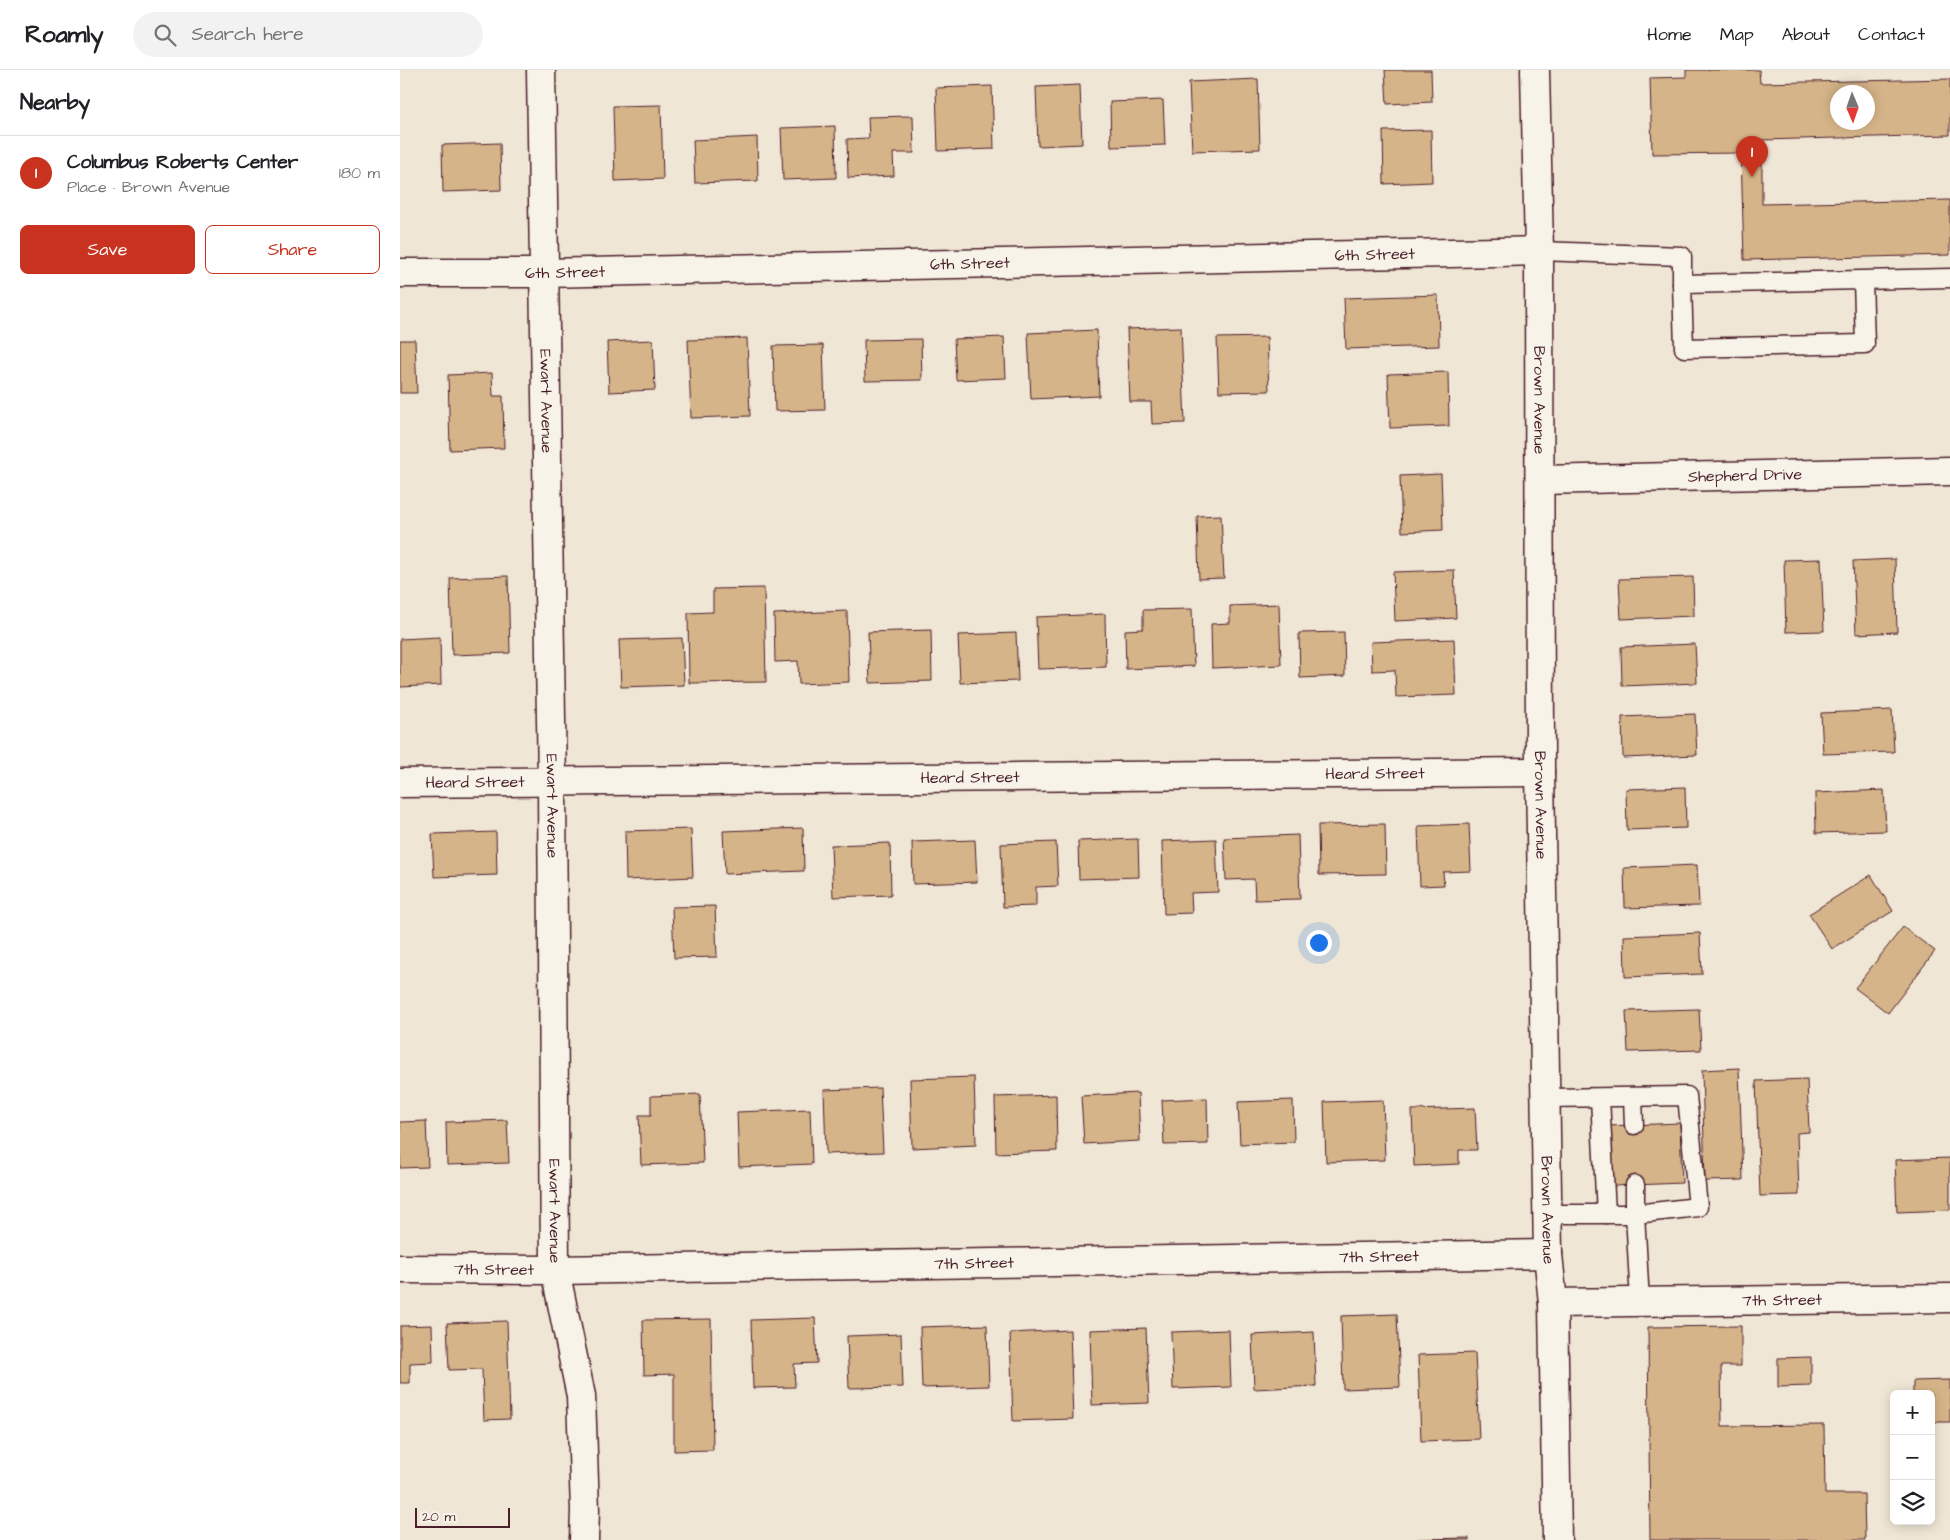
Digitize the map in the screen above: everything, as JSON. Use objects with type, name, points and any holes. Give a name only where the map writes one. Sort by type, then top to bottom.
[{"type":"street","name":"Ewart Avenue","points":[[541,70],[552,783],[555,1270],[580,1396],[586,1510],[584,1540]]},
{"type":"street","name":"Brown Avenue","points":[[1535,70],[1539,251],[1540,772],[1547,1214],[1548,1254],[1553,1303],[1557,1540]]},
{"type":"street","name":"6th Street","points":[[400,273],[544,273],[1539,251]]},
{"type":"street","name":"Shepherd Drive","points":[[1540,480],[1950,471]]},
{"type":"street","name":"Heard Street","points":[[400,783],[1540,772]]},
{"type":"street","name":"7th Street","points":[[400,1268],[555,1270],[1548,1254]]},
{"type":"street","name":"7th Street","points":[[1553,1303],[1950,1298]]},
{"type":"lane","points":[[1539,251],[1682,256],[1684,348],[1865,344],[1863,280]]},
{"type":"lane","points":[[1682,284],[1950,278]]},
{"type":"lane","points":[[1546,1098],[1687,1096],[1698,1207],[1635,1214],[1547,1214]]},
{"type":"lane","points":[[1633,1097],[1634,1125]]},
{"type":"lane","points":[[1600,1098],[1606,1214]]},
{"type":"lane","points":[[1635,1185],[1640,1302]]},
{"type":"building","points":[[1385,70],[1431,70],[1432,102],[1387,104]]},
{"type":"building","points":[[1686,70],[1759,70],[1760,83],[1950,79],[1950,135],[1762,140],[1762,204],[1950,200],[1950,255],[1744,260],[1741,153],[1652,154],[1650,78],[1686,77]]},
{"type":"building","points":[[1258,79],[1260,149],[1192,151],[1189,82]]},
{"type":"building","points":[[1080,85],[1082,144],[1038,146],[1036,87]]},
{"type":"building","points":[[992,86],[994,149],[938,151],[936,88]]},
{"type":"building","points":[[1163,100],[1165,145],[1111,147],[1110,102]]},
{"type":"building","points":[[661,105],[663,179],[615,181],[613,106]]},
{"type":"building","points":[[913,116],[914,153],[893,153],[894,176],[848,178],[847,139],[869,138],[868,117]]},
{"type":"building","points":[[835,126],[836,178],[783,180],[781,128]]},
{"type":"building","points":[[1431,130],[1432,182],[1384,184],[1383,131]]},
{"type":"building","points":[[757,137],[758,181],[695,183],[693,140]]},
{"type":"building","points":[[500,143],[501,190],[443,192],[442,145]]},
{"type":"building","points":[[1438,295],[1439,346],[1346,349],[1344,298]]},
{"type":"building","points":[[1181,327],[1185,423],[1152,424],[1151,402],[1130,402],[1127,329]]},
{"type":"building","points":[[1097,330],[1099,396],[1031,399],[1028,333]]},
{"type":"building","points":[[1004,337],[1006,378],[956,380],[954,339]]},
{"type":"building","points":[[1267,337],[1269,391],[1219,392],[1217,338]]},
{"type":"building","points":[[747,338],[750,416],[691,418],[688,340]]},
{"type":"building","points":[[921,339],[922,380],[865,381],[864,340]]},
{"type":"building","points":[[400,340],[415,340],[417,393],[400,393]]},
{"type":"building","points":[[653,340],[655,390],[609,392],[607,342]]},
{"type":"building","points":[[823,345],[825,410],[775,411],[773,346]]},
{"type":"building","points":[[1448,372],[1449,426],[1390,428],[1388,374]]},
{"type":"building","points":[[492,373],[493,396],[503,396],[504,448],[450,450],[448,375]]},
{"type":"building","points":[[1441,474],[1443,530],[1402,532],[1400,476]]},
{"type":"building","points":[[1221,515],[1224,578],[1199,579],[1197,516]]},
{"type":"building","points":[[1821,559],[1824,631],[1786,632],[1784,560]]},
{"type":"building","points":[[1895,559],[1897,632],[1856,634],[1853,561]]},
{"type":"building","points":[[1454,570],[1456,618],[1395,621],[1393,572]]},
{"type":"building","points":[[508,576],[510,653],[452,655],[450,578]]},
{"type":"building","points":[[1693,577],[1694,616],[1621,619],[1619,579]]},
{"type":"building","points":[[764,588],[766,682],[689,683],[688,613],[713,612],[713,589]]},
{"type":"building","points":[[1279,604],[1281,665],[1212,668],[1211,624],[1230,623],[1230,606]]},
{"type":"building","points":[[1192,609],[1194,666],[1126,669],[1125,630],[1143,629],[1143,610]]},
{"type":"building","points":[[847,611],[849,682],[799,684],[798,661],[775,662],[774,614]]},
{"type":"building","points":[[1105,614],[1106,667],[1038,669],[1036,617]]},
{"type":"building","points":[[931,630],[932,681],[870,683],[868,632]]},
{"type":"building","points":[[1344,632],[1345,676],[1300,678],[1299,633]]},
{"type":"building","points":[[1016,633],[1018,681],[960,683],[958,635]]},
{"type":"building","points":[[440,637],[441,685],[400,687],[400,639]]},
{"type":"building","points":[[682,638],[684,685],[621,687],[619,640]]},
{"type":"building","points":[[1454,639],[1456,695],[1396,697],[1395,670],[1372,671],[1371,642]]},
{"type":"building","points":[[1695,644],[1697,683],[1622,686],[1621,647]]},
{"type":"building","points":[[1892,710],[1894,752],[1823,754],[1821,713]]},
{"type":"building","points":[[1695,714],[1697,755],[1623,758],[1622,717]]},
{"type":"building","points":[[1685,787],[1686,828],[1627,830],[1626,789]]},
{"type":"building","points":[[1884,790],[1886,831],[1816,833],[1815,793]]},
{"type":"building","points":[[1385,824],[1386,874],[1319,875],[1318,825]]},
{"type":"building","points":[[1469,824],[1471,871],[1443,872],[1444,885],[1420,886],[1418,826]]},
{"type":"building","points":[[803,828],[804,871],[725,874],[723,831]]},
{"type":"building","points":[[691,829],[693,877],[626,880],[625,831]]},
{"type":"building","points":[[496,832],[497,875],[434,877],[432,834]]},
{"type":"building","points":[[1298,835],[1300,899],[1255,900],[1254,879],[1226,880],[1224,838]]},
{"type":"building","points":[[1138,839],[1139,877],[1079,879],[1078,841]]},
{"type":"building","points":[[1216,839],[1218,892],[1191,893],[1192,913],[1164,914],[1162,841]]},
{"type":"building","points":[[975,840],[977,882],[913,884],[912,842]]},
{"type":"building","points":[[1056,842],[1058,886],[1036,887],[1036,906],[1003,907],[1001,844]]},
{"type":"building","points":[[890,843],[891,895],[833,897],[831,845]]},
{"type":"building","points":[[1697,865],[1699,906],[1625,908],[1624,868]]},
{"type":"building","points":[[1871,875],[1893,911],[1832,949],[1809,914]]},
{"type":"building","points":[[715,906],[717,957],[674,958],[672,907]]},
{"type":"building","points":[[1903,927],[1935,951],[1888,1013],[1855,988]]},
{"type":"building","points":[[1700,933],[1702,974],[1625,977],[1624,936]]},
{"type":"building","points":[[1699,1009],[1701,1050],[1628,1052],[1626,1011]]},
{"type":"building","points":[[1739,1068],[1743,1180],[1705,1181],[1702,1070]]},
{"type":"building","points":[[974,1077],[976,1145],[912,1148],[910,1079]]},
{"type":"building","points":[[1807,1079],[1809,1132],[1797,1133],[1799,1195],[1760,1196],[1756,1081]]},
{"type":"building","points":[[880,1088],[883,1152],[826,1154],[824,1090]]},
{"type":"building","points":[[1138,1093],[1140,1141],[1084,1144],[1081,1096]]},
{"type":"building","points":[[700,1094],[703,1163],[641,1165],[639,1115],[651,1115],[651,1096]]},
{"type":"building","points":[[1056,1095],[1057,1151],[996,1153],[995,1097]]},
{"type":"building","points":[[1207,1098],[1208,1144],[1164,1145],[1162,1100]]},
{"type":"building","points":[[1293,1100],[1294,1142],[1240,1144],[1238,1102]]},
{"type":"building","points":[[1383,1100],[1385,1160],[1326,1162],[1324,1102]]},
{"type":"building","points":[[1475,1108],[1477,1150],[1459,1150],[1459,1164],[1414,1166],[1412,1110]]},
{"type":"building","points":[[810,1109],[812,1164],[739,1167],[737,1112]]},
{"type":"building","points":[[507,1120],[509,1163],[447,1165],[446,1122]]},
{"type":"building","points":[[426,1121],[428,1167],[400,1168],[400,1122]]},
{"type":"building","points":[[1680,1123],[1682,1183],[1611,1186],[1608,1126]]},
{"type":"building","points":[[1950,1158],[1950,1210],[1897,1212],[1895,1160]]},
{"type":"building","points":[[1397,1314],[1400,1387],[1343,1389],[1341,1316]]},
{"type":"building","points":[[815,1318],[817,1363],[794,1364],[795,1387],[753,1388],[751,1320]]},
{"type":"building","points":[[711,1319],[713,1450],[674,1451],[674,1374],[644,1375],[643,1320]]},
{"type":"building","points":[[507,1321],[510,1419],[484,1420],[482,1369],[449,1370],[447,1323]]},
{"type":"building","points":[[432,1325],[433,1362],[410,1363],[410,1383],[400,1383],[400,1326]]},
{"type":"building","points":[[987,1325],[989,1386],[922,1388],[920,1327]]},
{"type":"building","points":[[1741,1326],[1741,1366],[1721,1366],[1722,1426],[1824,1425],[1825,1494],[1864,1494],[1865,1540],[1650,1540],[1648,1327]]},
{"type":"building","points":[[1146,1328],[1149,1403],[1092,1405],[1090,1330]]},
{"type":"building","points":[[1070,1330],[1073,1419],[1013,1421],[1010,1333]]},
{"type":"building","points":[[1229,1330],[1231,1387],[1173,1389],[1171,1332]]},
{"type":"building","points":[[1314,1332],[1316,1386],[1254,1389],[1252,1335]]},
{"type":"building","points":[[901,1334],[903,1387],[849,1388],[847,1336]]},
{"type":"building","points":[[1475,1353],[1479,1439],[1421,1441],[1418,1355]]},
{"type":"building","points":[[1811,1357],[1811,1386],[1778,1387],[1778,1358]]},
{"type":"building","points":[[1950,1380],[1950,1422],[1935,1422],[1935,1390],[1913,1390],[1913,1381]]},
{"type":"building","points":[[1469,1538],[1469,1540],[1417,1540],[1417,1539]]},
{"type":"place","name":"Columbus Roberts Center","points":[[1752,177]]}]
